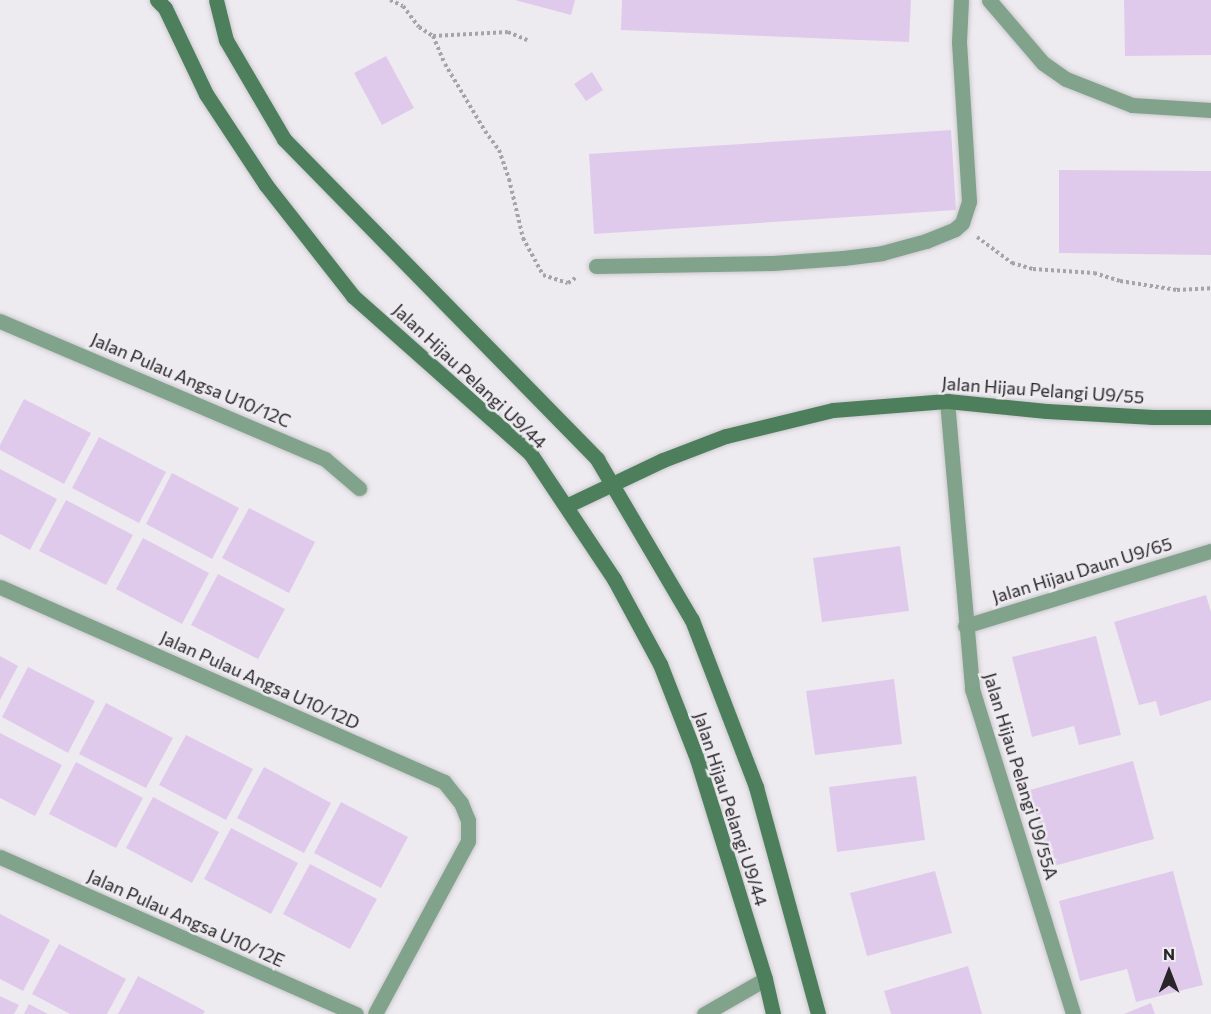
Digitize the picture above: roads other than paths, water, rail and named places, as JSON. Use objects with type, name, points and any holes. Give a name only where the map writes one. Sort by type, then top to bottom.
[{"type":"street","name":"Jalan Hijau Pelangi U9/44","points":[[157,0],[165,9],[206,94],[260,176],[353,296],[530,453],[614,579],[660,664],[697,759],[765,979],[773,1014]]},
{"type":"street","name":"Jalan Hijau Pelangi U9/44","points":[[216,0],[226,40],[284,139],[597,459],[692,620],[756,787],[818,1014]]},
{"type":"street","points":[[596,266],[773,263],[843,258],[882,253],[926,241],[955,229],[962,223],[969,201],[959,42],[961,0]]},
{"type":"street","points":[[989,0],[1043,63],[1066,79],[1132,105],[1211,110]]},
{"type":"street","name":"Jalan Pulau Angsa U10/12C","points":[[0,321],[325,459],[359,488]]},
{"type":"street","name":"Jalan Hijau Pelangi U9/55","points":[[566,506],[663,460],[726,436],[833,410],[947,401],[1059,412],[1153,417],[1211,417]]},
{"type":"street","name":"Jalan Hijau Pelangi U9/55A","points":[[947,401],[972,689],[1073,1014]]},
{"type":"street","name":"Jalan Hijau Daun U9/65","points":[[965,626],[1211,551]]},
{"type":"street","name":"Jalan Pulau Angsa U10/12D","points":[[0,587],[444,782],[461,803],[468,820],[468,841],[375,1014]]},
{"type":"street","name":"Jalan Pulau Angsa U10/12E","points":[[0,857],[356,1014]]},
{"type":"street","points":[[704,1014],[765,979]]}]
